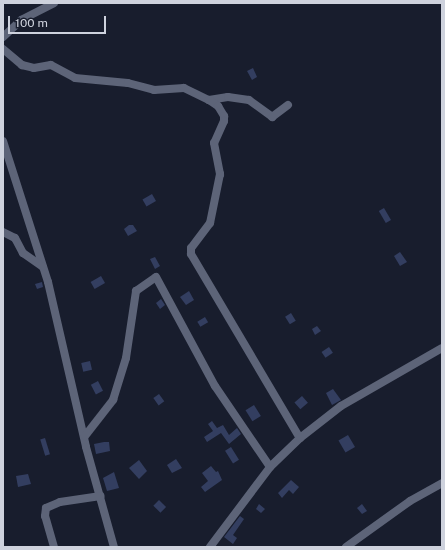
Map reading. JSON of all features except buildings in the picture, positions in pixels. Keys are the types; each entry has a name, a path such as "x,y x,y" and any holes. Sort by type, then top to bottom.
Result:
{"street":[{"path":"3,37 21,20 54,3"},
{"path":"3,50 15,61 31,68 51,65 76,78 128,83 147,89 184,88 218,106 224,116 224,121 214,143 220,174 210,223 191,248 191,254 300,438"},
{"path":"209,100 228,97 249,100 272,117 288,105"},
{"path":"3,141 44,267 85,436 114,547"},
{"path":"3,232 15,238 23,253 44,267"},
{"path":"85,436 113,400 126,358 136,291 156,277 215,386 270,466"},
{"path":"210,547 270,466 300,438 341,406 442,348"},
{"path":"346,547 410,500 442,483"},
{"path":"54,547 45,516 46,508 60,502 100,496"}]}
